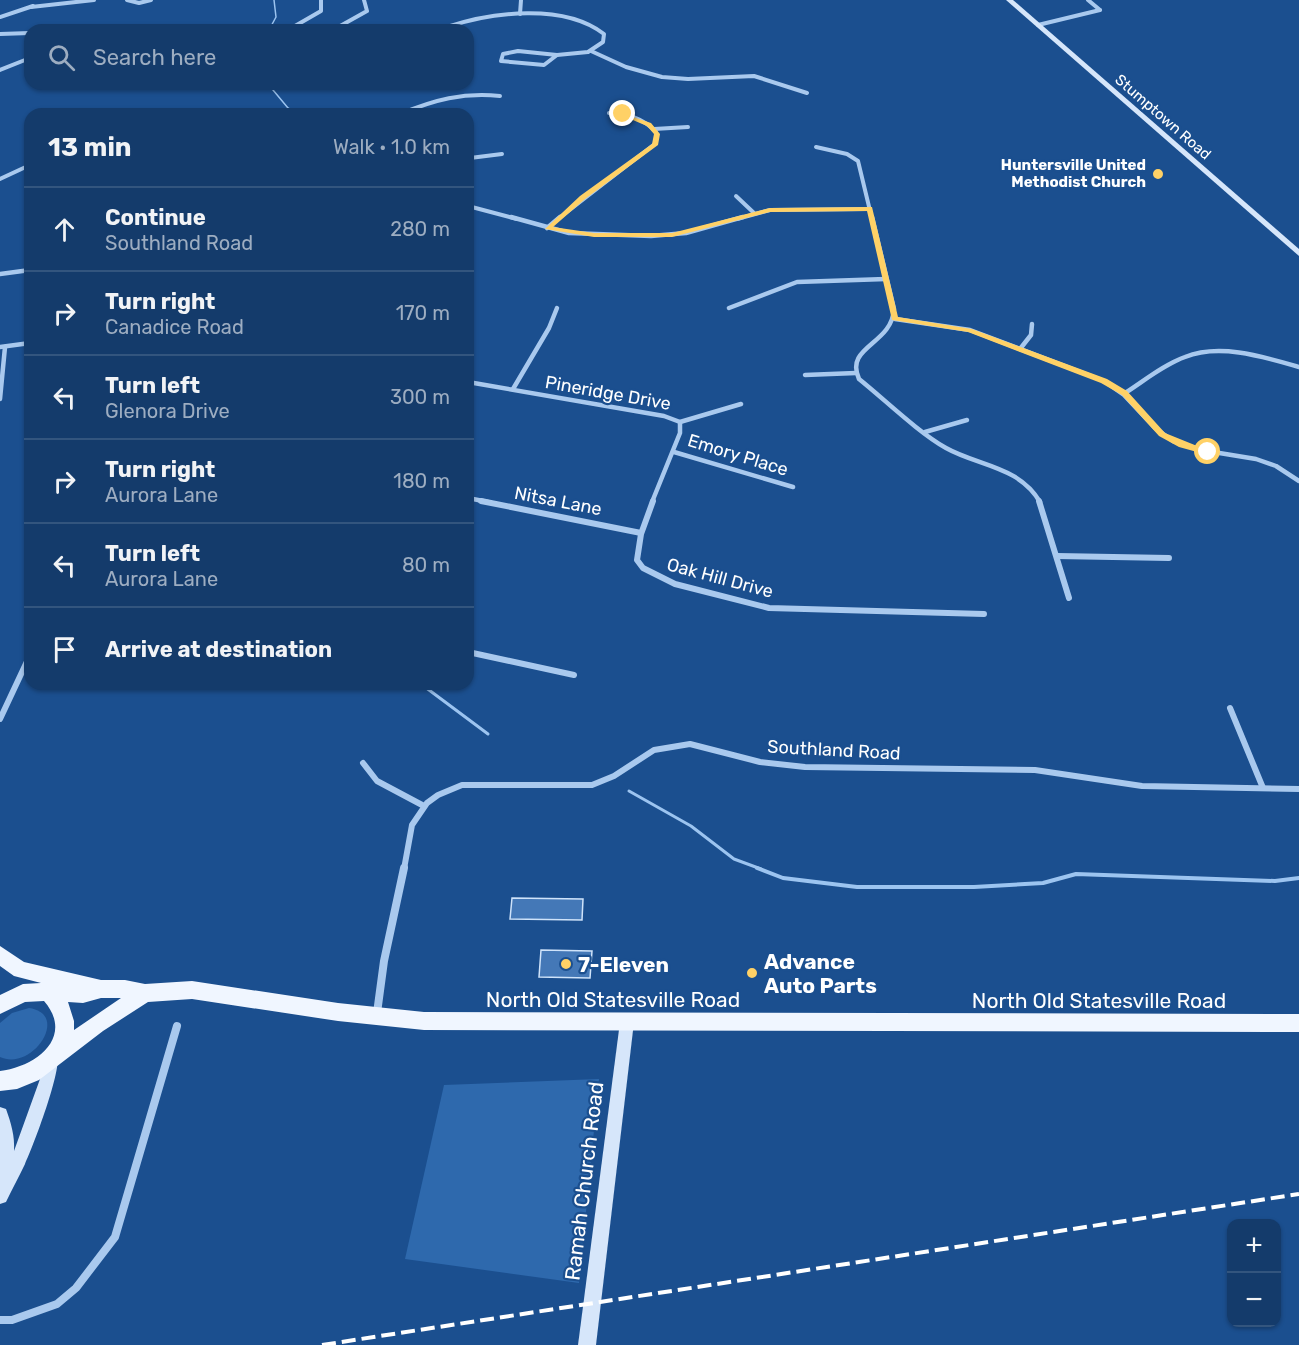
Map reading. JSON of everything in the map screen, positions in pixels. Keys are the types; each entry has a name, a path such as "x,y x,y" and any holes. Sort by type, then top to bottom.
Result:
{"main road":[{"name":"North Old Statesville Road","path":"0,955 20,970 92,985 101,990"},
{"name":"North Old Statesville Road","path":"20,970 22,978 44,991 83,994 101,990 125,989 145,993 192,990 376,1017 424,1020 1299,1023"},
{"path":"0,1005 14,996 44,991 60,1003 65,1019 54,1058"},
{"name":"North Old Statesville Road","path":"0,1081 30,1075 96,1024 145,993"}],"street":[{"path":"0,17 55,0"},
{"path":"32,7 94,0"},
{"path":"128,0 134,3 151,0"},
{"path":"298,24 321,10 321,0"},
{"path":"345,24 367,11 364,0"},
{"path":"520,14 521,0"},
{"name":"Stumptown Road","path":"1010,0 1299,253"},
{"path":"1038,25 1100,10 1088,0"},
{"path":"462,24 497,15 547,16 597,27 604,34 604,40 591,51"},
{"path":"0,34 24,33"},
{"path":"557,55 550,63 541,66 509,63 500,59 503,54 512,51 557,55 591,51 635,72 651,76 686,79 733,74 753,76 771,79 807,93"},
{"path":"0,70 24,60"},
{"path":"416,108 453,94 472,93 500,96"},
{"path":"609,113 638,118 654,129 688,127"},
{"path":"547,228 582,198 655,145 657,139 654,129"},
{"path":"816,147 839,152 856,159 895,319 889,331 858,357 856,373 869,390 958,455 1000,468 1025,483 1040,502 1069,598"},
{"path":"474,157 502,154"},
{"path":"0,179 24,168"},
{"path":"736,196 754,213"},
{"path":"474,208 547,228 594,235 672,235 754,213 780,209 870,209"},
{"path":"0,274 24,271"},
{"path":"729,308 797,282 886,279"},
{"path":"513,389 549,328 557,308"},
{"path":"895,319 970,330 1104,381 1125,393 1155,428 1172,440 1208,452 1263,461 1299,481"},
{"path":"1020,349 1031,335 1032,324"},
{"path":"0,399 2,347 24,344"},
{"path":"1125,393 1182,358 1199,352 1221,352 1299,367"},
{"path":"806,375 856,373"},
{"name":"Pineridge Drive","path":"474,383 664,416 680,422 741,404"},
{"path":"926,432 968,420"},
{"name":"Oak Hill Drive","path":"680,422 680,433 674,452 641,533 637,558 643,569 658,577 738,601 801,610 984,614"},
{"name":"Emory Place","path":"674,452 793,487"},
{"name":"Nitsa Lane","path":"474,499 641,533"},
{"path":"1057,556 1169,558"},
{"path":"474,653 574,675"},
{"path":"0,719 24,668"},
{"path":"1230,708 1263,789"},
{"name":"Southland Road","path":"424,806 438,795 462,785 597,783 614,776 654,750 690,744 760,762 805,767 1035,770 1142,786 1299,789"},
{"path":"363,763 370,776 377,781 424,806 410,834 379,986 376,1017"},
{"name":"Ramah Church Road","path":"587,1345 627,1022"},
{"path":"0,1320 12,1320 57,1304 76,1288 115,1237 177,1026"},
{"path":"3,1190 20,1158 54,1058"},
{"path":"0,1115 7,1137 3,1190"}],"shaded area":[{"path":"29,1008 41,1012 47,1020 47,1030 42,1040 24,1057 12,1059 0,1057 0,1023 12,1013"},
{"path":"599,1079 579,1283 405,1259 444,1085"}],"building":[{"name":"7-Eleven","path":"512,898 583,899 582,920 510,919"},
{"name":"7-Eleven","path":"541,950 592,951 590,978 539,977"}],"waterway":[{"path":"272,24 276,17 274,0"},
{"path":"273,90 288,108"},
{"path":"429,690 488,734"},
{"path":"629,791 691,826 734,859 761,869"},
{"path":"757,868 783,878 857,887 974,887 1043,883 1076,874 1275,881 1299,878"}],"railway":[{"path":"322,1345 1299,1194"}],"place":[{"name":"Huntersville United Methodist Church","path":"1158,174"},
{"name":"7-Eleven","path":"566,964"},
{"name":"Advance Auto Parts","path":"752,973"}],"route":[{"path":"623,114 649,124 657,134 655,145 582,198 547,228 594,235 672,235 770,210 870,209 895,319 956,327 984,334 1104,381 1125,393 1162,434 1182,445 1208,452"}]}
